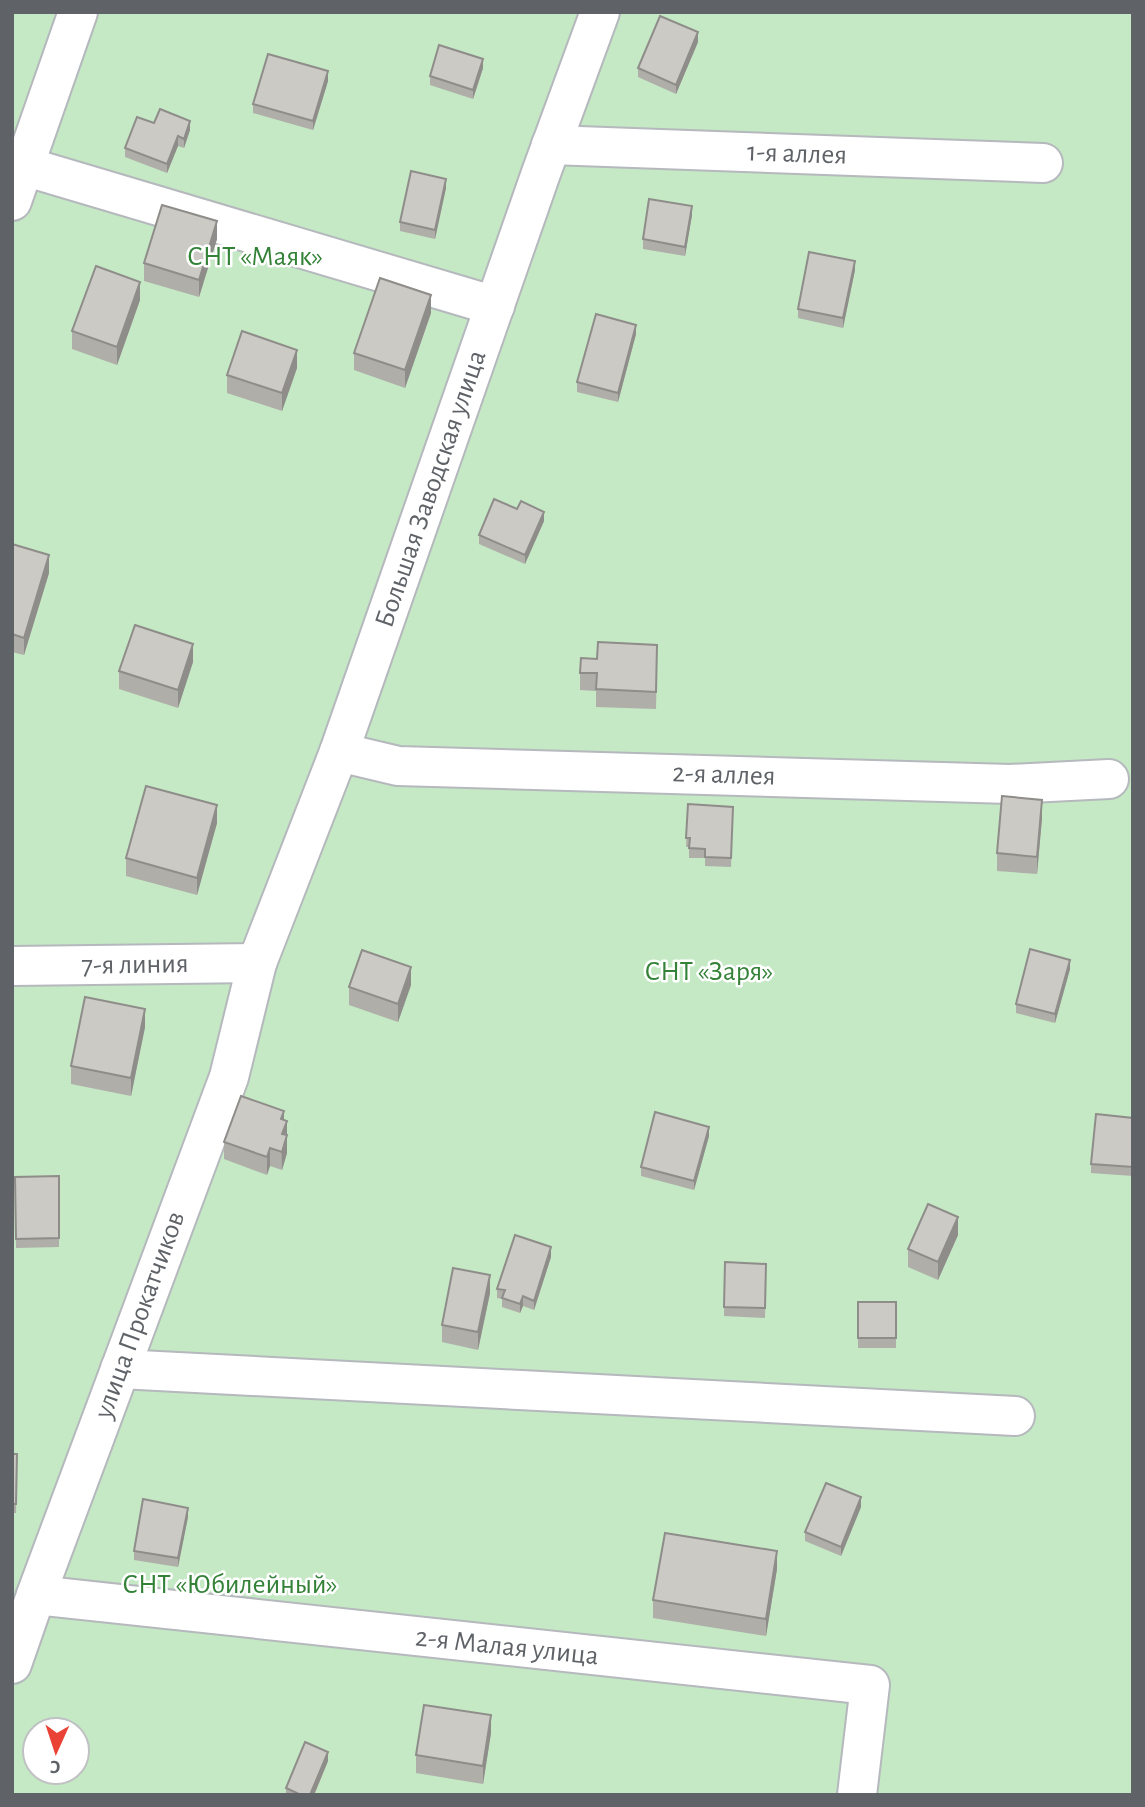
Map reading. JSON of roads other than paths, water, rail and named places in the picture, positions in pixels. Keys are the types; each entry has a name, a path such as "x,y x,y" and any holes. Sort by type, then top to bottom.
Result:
{"street":[{"path":"78,12 18,183 495,306"},
{"name":"Большая Заводская улица","path":"257,963 339,752 600,12"},
{"name":"1-я аллея","path":"551,145 1043,163"},
{"name":"2-я аллея","path":"339,752 398,766 1010,784 1109,779"},
{"name":"7-я линия","path":"12,967 257,963"},
{"name":"улица Прокатчиков","path":"12,1664 229,1077 257,963"},
{"path":"120,1369 1015,1416"},
{"name":"2-я Малая улица","path":"36,1595 870,1685 857,1795"}],"park label":[{"name":"СНТ «Маяк»","path":"255,257"},
{"name":"СНТ «Заря»","path":"709,972"},
{"name":"СНТ «Юбилейный»","path":"230,1585"}]}
